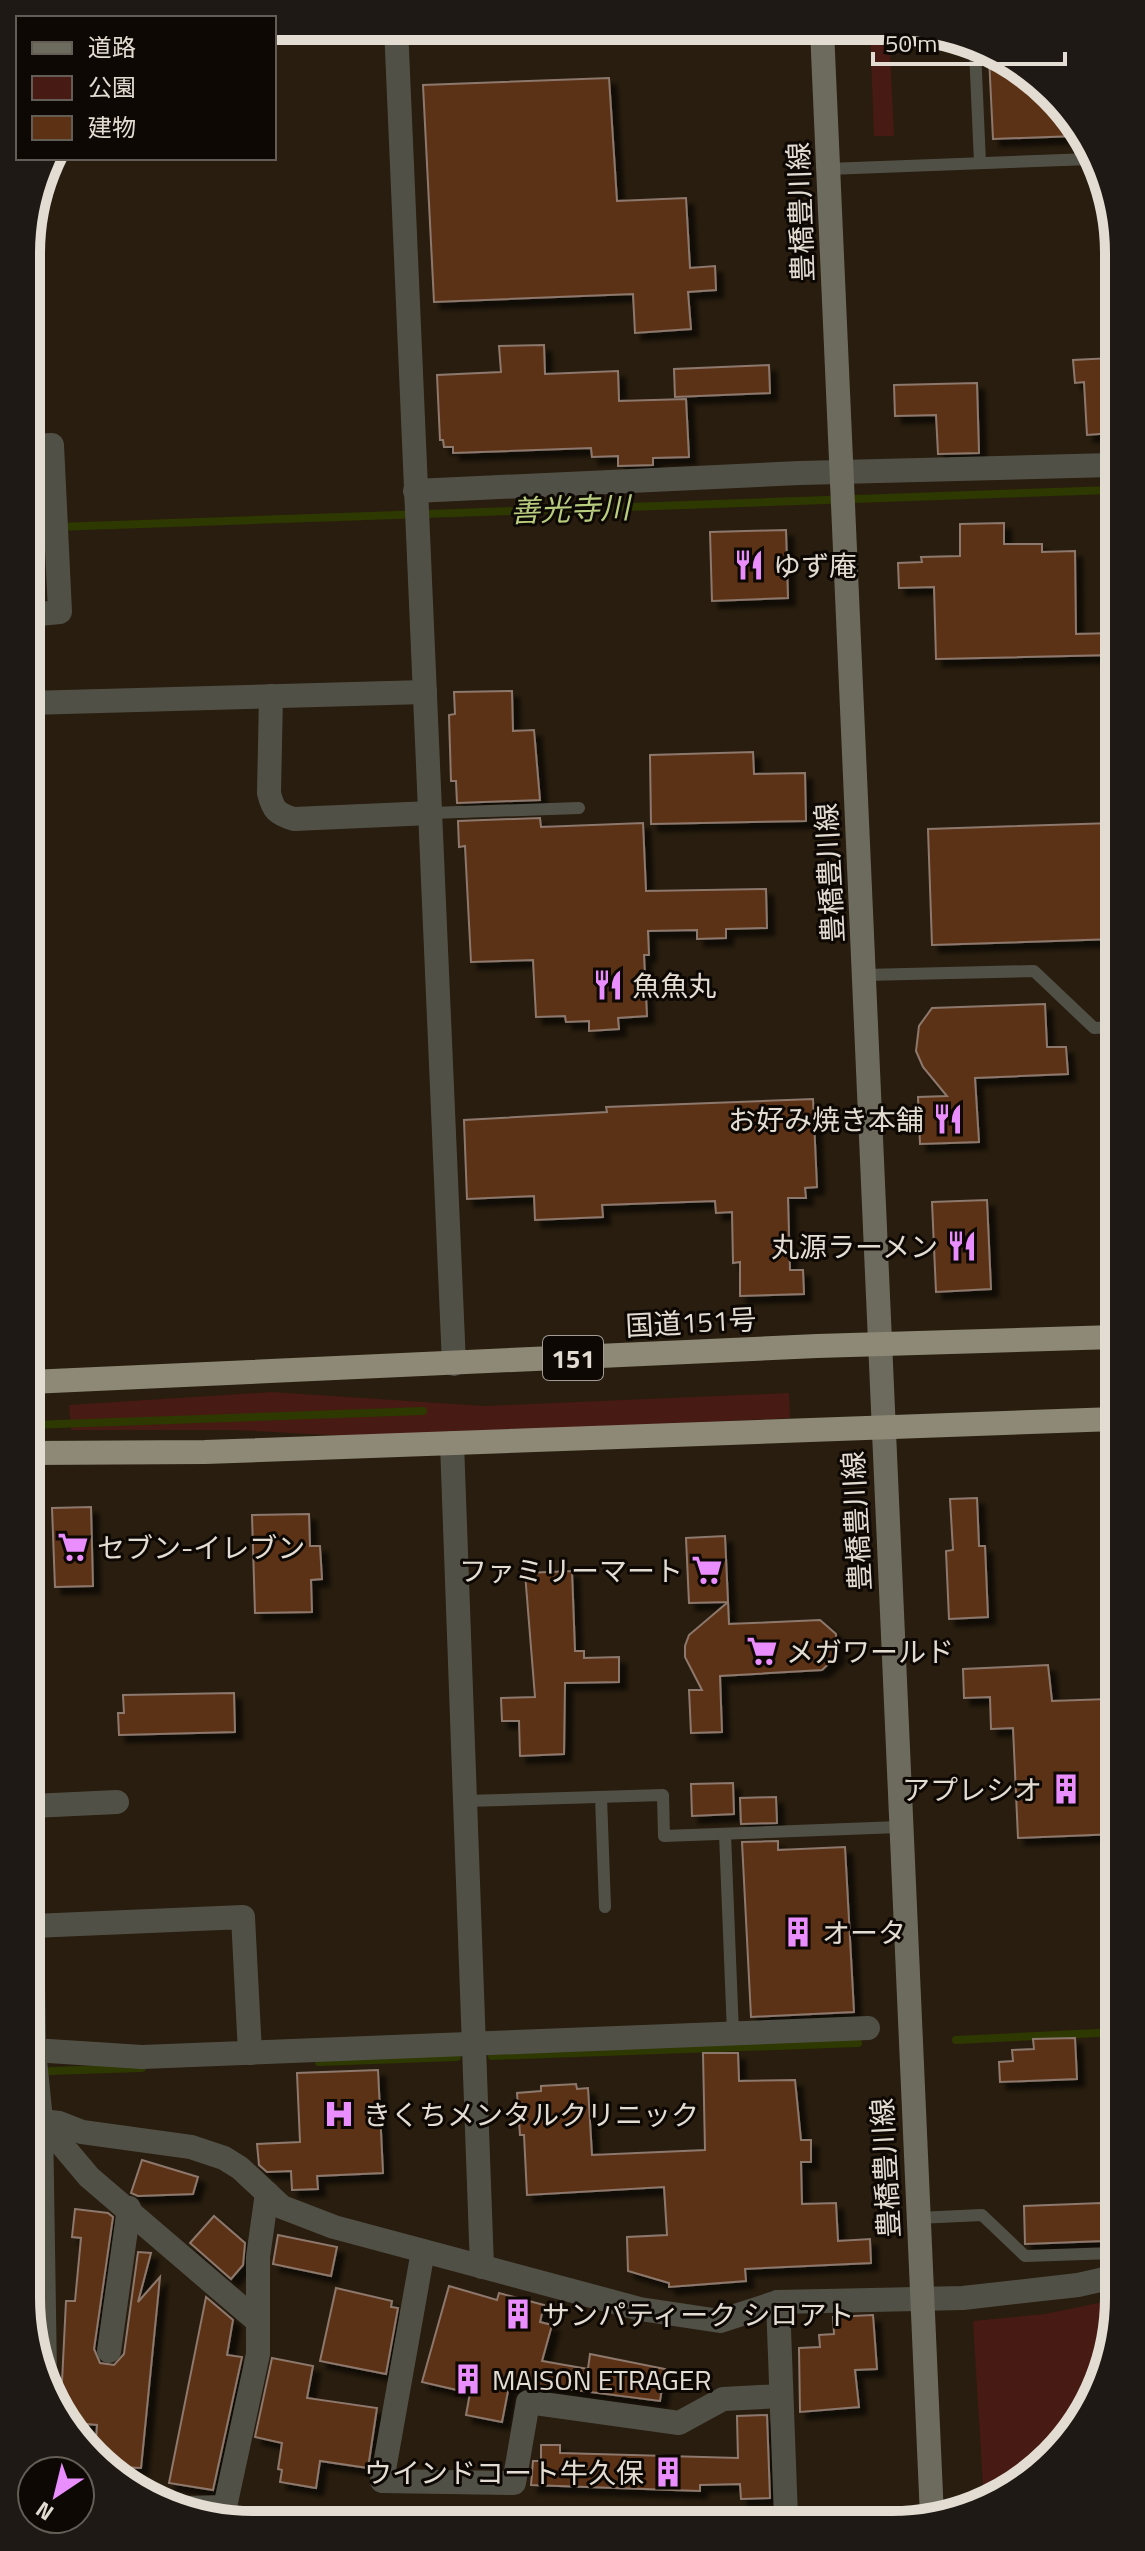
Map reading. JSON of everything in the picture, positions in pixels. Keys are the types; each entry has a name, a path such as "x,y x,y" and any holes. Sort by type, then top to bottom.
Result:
{"highway":[{"name":"国道151号","path":"40,1382 878,1344 1105,1337"},
{"path":"40,1453 205,1452 1105,1419"}],"main road":[{"name":"豊橋豊川線","path":"822,40 899,1827 931,2507"}],"street":[{"path":"397,40 454,1364"},
{"path":"40,445 52,445 60,612 40,614"},
{"path":"416,499 1105,465"},
{"path":"40,703 425,692"},
{"path":"271,696 269,793 272,807 279,815 294,819 431,813"},
{"path":"452,1443 482,2267"},
{"path":"40,1806 117,1802"},
{"path":"40,1926 243,1917 250,2053"},
{"path":"40,2050 142,2057 868,2028"},
{"path":"40,2121 82,2132 191,2147 240,2168 282,2207 334,2227 640,2309 720,2321 778,2302 921,2300 1078,2285 1105,2279"},
{"path":"40,2123 89,2177 129,2208 256,2320"},
{"path":"40,2188 46,2345"},
{"path":"213,2507 225,2507 258,2354 258,2257 267,2193"},
{"path":"109,2351 129,2208"},
{"path":"423,2251 382,2481 514,2483 528,2402 679,2423 723,2399 781,2396"},
{"path":"778,2302 786,2511"}],"lane":[{"path":"975,57 980,163"},
{"path":"828,169 1083,159"},
{"path":"431,813 579,808"},
{"path":"864,975 1034,971 1094,1028 1105,1027"},
{"path":"465,1801 663,1795 664,1836 899,1827"},
{"path":"601,1797 605,1907"},
{"path":"725,1834 733,2033"},
{"path":"917,2218 982,2215 1025,2256 1105,2253"}],"green space":[{"path":"870,40 889,40 894,136 874,136"},
{"path":"272,1392 484,1406 789,1393 790,1418 383,1438 236,1430 71,1430 69,1405"},
{"path":"1105,2302 1101,2340 1094,2366 1069,2416 1043,2449 1010,2475 983,2490 973,2321 1045,2314"}],"building":[{"path":"989,64 1032,93 1070,136 993,139"},
{"path":"609,78 617,201 686,198 690,268 715,266 716,290 688,292 691,329 635,333 633,294 434,302 423,85"},
{"path":"544,345 545,374 618,371 619,401 686,399 689,457 653,458 653,465 618,466 618,456 592,457 591,448 453,453 453,447 444,447 443,440 440,440 437,375 501,372 499,346"},
{"path":"1105,358 1105,434 1087,435 1084,382 1075,383 1073,360"},
{"path":"769,365 770,393 675,397 674,369"},
{"path":"977,383 979,453 938,454 936,415 895,416 894,385"},
{"path":"1004,523 1004,544 1042,544 1042,552 1075,551 1076,634 1105,633 1105,655 936,659 934,587 899,588 898,563 922,562 921,557 960,556 960,524"},
{"name":"ゆず庵","path":"786,530 788,598 712,601 710,532"},
{"path":"512,691 513,731 534,730 540,800 457,803 456,781 451,781 449,715 455,714 454,692"},
{"path":"753,752 754,774 805,773 806,821 651,824 650,755"},
{"path":"540,818 541,827 643,823 646,891 766,889 767,928 726,929 726,938 697,939 697,930 648,931 649,955 644,955 647,1016 618,1018 619,1029 589,1031 589,1021 566,1022 565,1016 536,1017 533,960 471,962 465,846 459,847 458,821"},
{"path":"1105,823 1105,939 932,945 928,829"},
{"path":"1045,1004 1047,1047 1066,1047 1068,1074 975,1078 979,1142 920,1144 918,1097 947,1096 923,1067 916,1051 919,1026 932,1008"},
{"path":"813,1099 817,1187 805,1188 806,1198 788,1198 790,1270 803,1270 804,1294 740,1296 740,1262 733,1263 732,1212 716,1213 715,1201 602,1205 603,1217 535,1220 534,1196 467,1199 464,1120 607,1112 606,1107"},
{"name":"丸源ラーメン","path":"987,1200 991,1289 936,1292 932,1202"},
{"path":"977,1498 979,1546 985,1546 988,1617 949,1619 946,1551 953,1550 950,1499"},
{"name":"セブン-イレブン","path":"91,1507 93,1586 55,1587 52,1508"},
{"path":"309,1514 310,1546 320,1546 322,1579 311,1580 312,1612 255,1613 252,1515"},
{"name":"ファミリーマート","path":"725,1536 728,1602 689,1603 686,1538"},
{"path":"572,1571 575,1651 584,1651 584,1658 619,1657 619,1682 565,1683 564,1754 520,1756 519,1721 502,1721 501,1698 535,1697 525,1573"},
{"name":"メガワールド","path":"728,1602 729,1624 820,1620 836,1634 837,1656 822,1670 720,1676 722,1732 691,1733 689,1690 702,1690 685,1657 685,1646 689,1635"},
{"path":"1048,1665 1052,1701 1105,1699 1105,1834 1018,1838 1013,1728 991,1729 990,1697 964,1698 963,1669"},
{"path":"234,1693 235,1732 119,1735 118,1713 124,1713 123,1695"},
{"path":"733,1783 734,1814 692,1816 691,1784"},
{"path":"776,1797 777,1823 741,1824 740,1798"},
{"name":"オータ","path":"778,1841 778,1850 845,1847 854,2012 751,2017 742,1842"},
{"path":"1075,2038 1077,2079 1000,2082 999,2062 1013,2061 1012,2050 1034,2049 1033,2039"},
{"path":"703,2053 738,2053 739,2081 795,2080 801,2140 811,2140 811,2162 801,2162 802,2204 836,2203 838,2241 870,2239 871,2263 745,2269 746,2281 669,2287 669,2283 628,2271 627,2237 667,2235 664,2187 527,2195 524,2135 520,2135 517,2093 541,2091 541,2086 576,2084 577,2089 588,2088 592,2155 705,2150"},
{"name":"きくちメンタルクリニック","path":"378,2070 383,2173 317,2176 318,2189 292,2190 291,2171 267,2172 259,2165 257,2144 300,2142 297,2073"},
{"path":"142,2160 198,2177 193,2194 138,2196 131,2193"},
{"path":"1101,2203 1103,2241 1025,2244 1024,2206"},
{"path":"75,2209 108,2213 113,2217 94,2349 100,2363 114,2365 124,2354 138,2252 151,2253 138,2302 160,2277 141,2468 123,2467 102,2449 96,2442 97,2425 81,2424 62,2390 66,2301 75,2301 81,2238 72,2237"},
{"path":"214,2216 245,2243 243,2265 231,2279 190,2243"},
{"path":"278,2235 337,2247 331,2276 273,2264"},
{"path":"449,2286 497,2300 499,2293 544,2305 540,2322 552,2325 542,2361 588,2369 590,2354 665,2369 660,2401 520,2383 519,2388 509,2386 502,2422 466,2415 470,2393 422,2382"},
{"path":"336,2288 392,2301 391,2307 398,2308 386,2374 320,2361"},
{"path":"206,2297 233,2320 227,2355 242,2357 213,2490 169,2483"},
{"path":"873,2315 877,2369 855,2370 859,2407 800,2412 799,2348 820,2347 819,2335 834,2334 833,2317"},
{"path":"272,2358 313,2366 307,2398 377,2408 368,2468 320,2461 316,2488 280,2482 282,2470 278,2469 282,2443 255,2437"},
{"path":"767,2415 770,2498 741,2499 740,2484 700,2485 700,2491 531,2485 533,2461 541,2461 541,2445 560,2445 560,2453 738,2458 737,2416"}],"waterway":[{"name":"善光寺川","path":"40,528 1105,490"},
{"path":"40,1425 423,1411"},
{"path":"956,2040 1105,2033"},
{"path":"492,2056 858,2043"},
{"path":"319,2062 457,2057"},
{"path":"51,2071 142,2068"}],"place":[{"name":"ゆず庵","path":"749,565"},
{"name":"魚魚丸","path":"608,985"},
{"name":"お好み焼き本舗","path":"948,1119"},
{"name":"丸源ラーメン","path":"962,1246"},
{"name":"セブン-イレブン","path":"73,1547"},
{"name":"ファミリーマート","path":"707,1570"},
{"name":"メガワールド","path":"762,1651"},
{"name":"アプレシオ","path":"1066,1789"},
{"name":"オータ","path":"798,1932"},
{"name":"きくちメンタルクリニック","path":"339,2114"},
{"name":"サンパティーク シロアト","path":"518,2314"},
{"name":"MAISON ETRAGER","path":"468,2379"},
{"name":"ウインドコート牛久保","path":"668,2472"}]}
